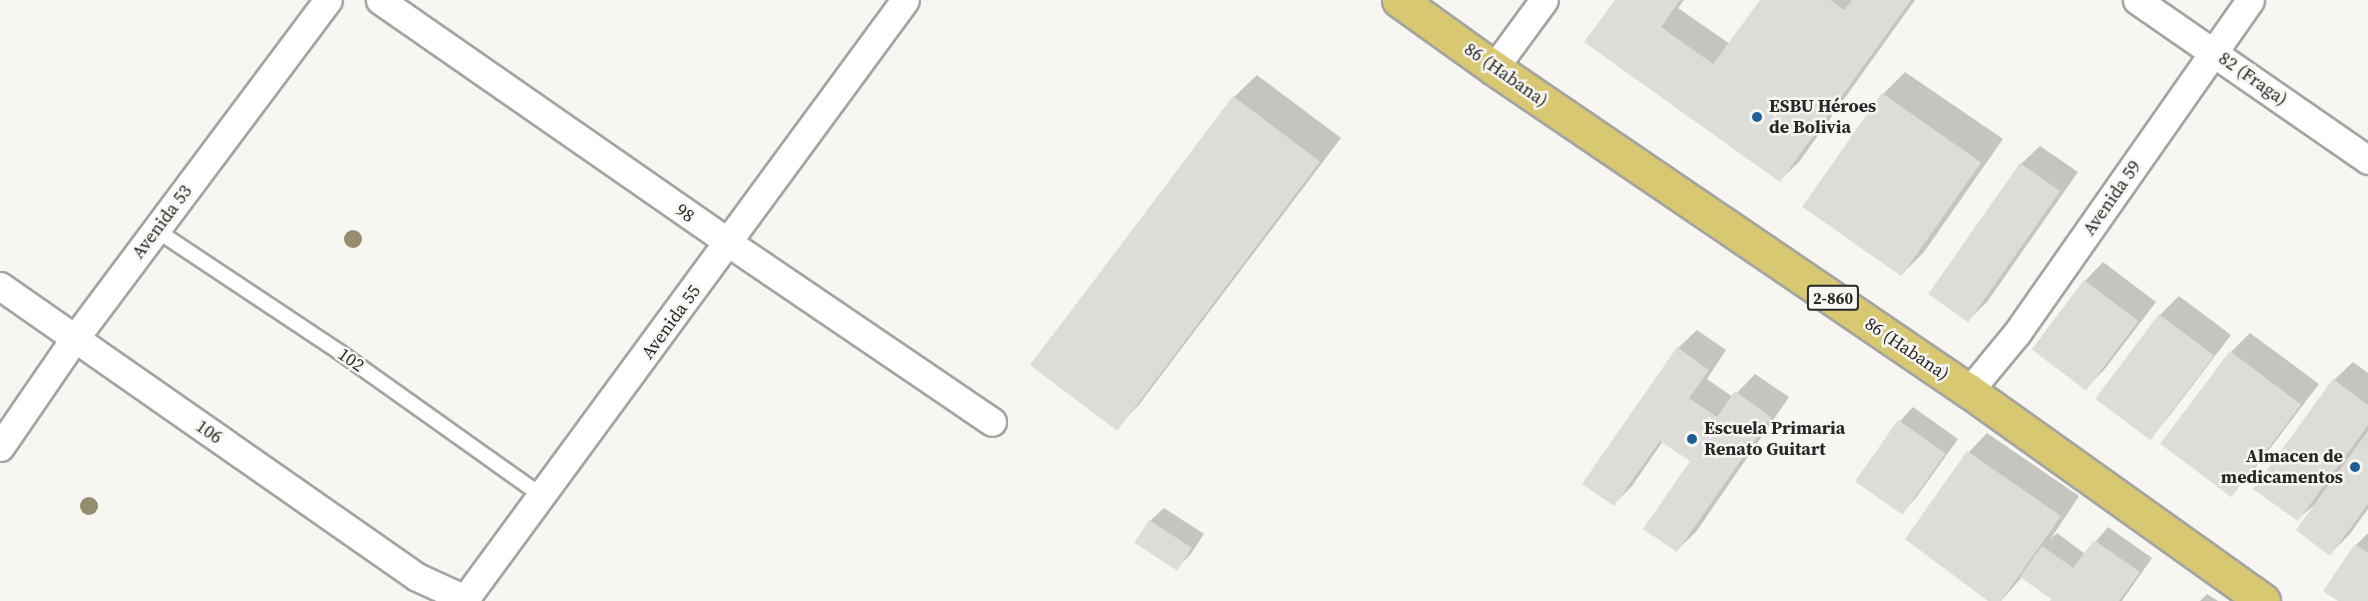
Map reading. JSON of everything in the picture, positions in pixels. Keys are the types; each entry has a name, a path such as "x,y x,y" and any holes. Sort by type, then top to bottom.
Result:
{"main road":[{"name":"86 (Habana)","path":"1400,0 1494,68 1969,391 2263,601"}],"street":[{"name":"Avenida 53","path":"0,447 75,338 328,0"},
{"name":"98","path":"380,0 729,243 992,422"},
{"name":"Avenida 55","path":"417,578 465,599 729,243 905,0"},
{"path":"1494,68 1544,0"},
{"name":"82 (Fraga)","path":"2137,0 2214,51 2368,160"},
{"name":"Avenida 59","path":"1969,391 2017,333 2250,0"},
{"name":"106","path":"0,286 417,578"}],"lane":[{"name":"102","path":"156,230 338,351 542,496"}],"building":[{"name":"ESBU Héroes de Bolivia","path":"1615,0 1680,0 1661,27 1713,64 1760,0 1830,0 1844,10 1852,0 1911,0 1780,182 1584,42"},
{"path":"1882,93 1981,162 1901,276 1802,207"},
{"path":"1233,96 1320,162 1117,431 1030,365"},
{"path":"2020,163 2060,191 1968,322 1928,294"},
{"path":"2084,280 2138,321 2086,390 2032,349"},
{"path":"2159,314 2214,356 2150,440 2095,399"},
{"path":"1677,347 1709,370 1689,398 1717,417 1735,391 1771,417 1677,552 1643,529 1690,461 1660,441 1614,506 1582,484"},
{"path":"2230,351 2301,405 2231,497 2160,444"},
{"path":"2333,379 2368,405 2368,425 2298,521 2253,489"},
{"path":"1898,420 1946,453 1902,515 1855,481"},
{"name":"Almacen de medicamentos","path":"2368,431 2368,504 2330,556 2296,530"},
{"path":"1967,451 2061,516 2001,601 1988,601 1905,539"},
{"path":"1149,520 1192,548 1177,570 1134,543"},
{"path":"2094,540 2140,572 2119,601 2050,601 2051,599 2020,577 2042,546 2073,568"},
{"path":"2355,544 2368,553 2368,601 2338,601 2323,591"}],"place":[{"name":"ESBU Héroes de Bolivia","path":"1757,117"},
{"name":"Escuela Primaria Renato Guitart","path":"1692,439"},
{"name":"Almacen de medicamentos","path":"2355,467"}]}
